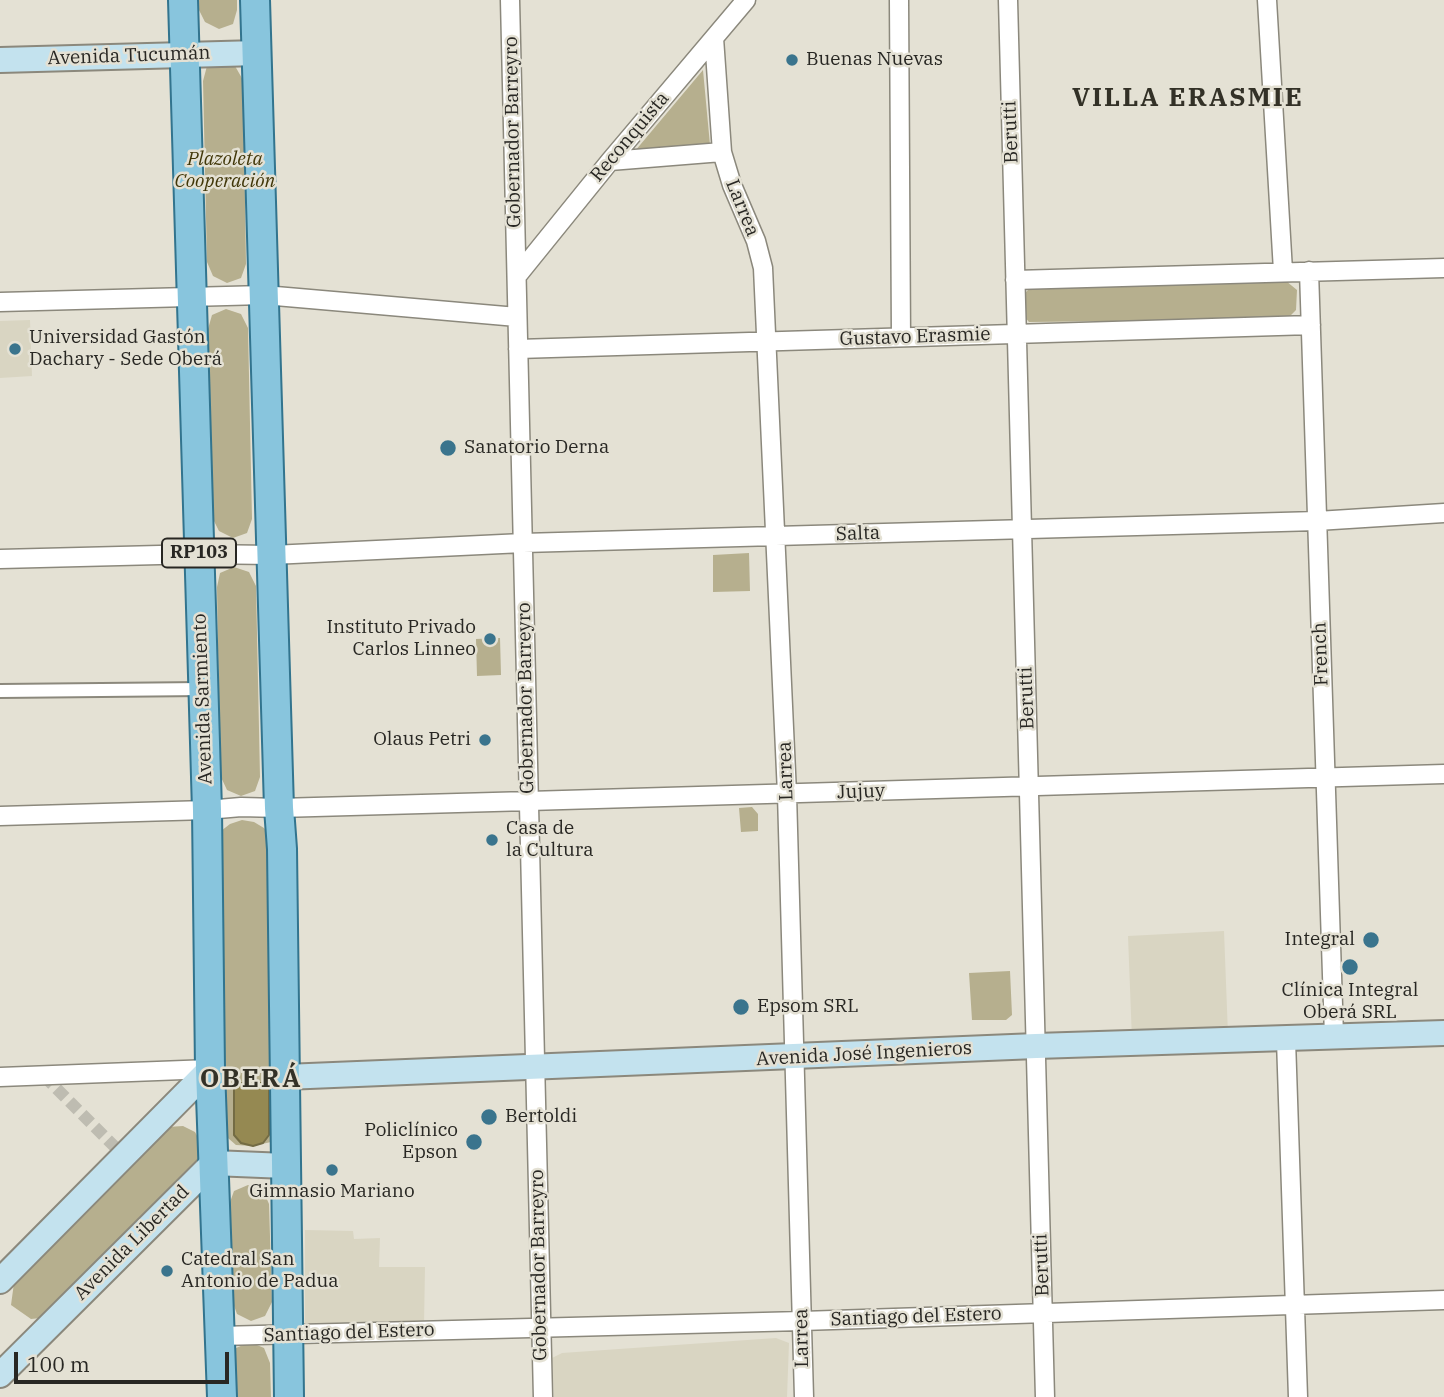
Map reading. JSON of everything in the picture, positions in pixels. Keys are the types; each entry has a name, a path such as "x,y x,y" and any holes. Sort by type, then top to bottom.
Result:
{"main road":[{"name":"Avenida Sarmiento","path":"183,0 207,810 209,1069 222,1397"},
{"path":"256,0 282,849 289,1397"},
{"name":"Avenida Tucumán","path":"0,60 258,53"},
{"name":"Avenida José Ingenieros","path":"285,1077 1036,1046 1444,1034"},
{"path":"0,1281 120,1152 209,1069"},
{"path":"213,1163 286,1166"},
{"name":"Avenida Libertad","path":"0,1375 213,1163"}],"street":[{"name":"Gobernador Barreyro","path":"510,0 542,1397"},
{"name":"Reconquista","path":"517,276 746,0"},
{"path":"900,0 901,337"},
{"name":"Berutti","path":"1008,0 1045,1397"},
{"path":"1267,0 1283,271"},
{"name":"Larrea","path":"713,38 722,152 732,185 756,241 763,268 787,794 804,1397"},
{"path":"610,161 722,152"},
{"path":"1015,280 1444,268"},
{"name":"French","path":"1309,271 1334,1036"},
{"path":"0,302 264,295 517,317"},
{"name":"Gustavo Erasmie","path":"518,349 1311,325"},
{"name":"Salta","path":"0,559 272,555 523,543 1317,521 1444,513"},
{"path":"0,691 203,689"},
{"name":"Jujuy","path":"0,816 1444,774"},
{"path":"1286,1040 1298,1397"},
{"path":"0,1077 209,1069"},
{"name":"Santiago del Estero","path":"220,1336 1043,1314 1444,1300"}],"shaded area":[{"name":"Universidad Gastón Dachary - Sede Oberá","path":"30,320 32,376 0,378 0,321"},
{"path":"1224,931 1228,1035 1132,1040 1128,936"},
{"path":"234,1083 269,1083 269,1135 263,1143 253,1146 241,1143 234,1135"},
{"path":"305,1230 353,1231 354,1239 380,1238 379,1267 425,1267 424,1325 305,1325"},
{"path":"776,1338 789,1343 787,1397 554,1397 552,1358 562,1353"}],"green space":[{"path":"197,0 237,0 233,24 219,29 205,22"},
{"name":"Plazoleta Cooperación","path":"207,66 235,66 243,80 246,264 241,278 227,283 213,276 207,262 203,81"},
{"path":"703,70 710,145 635,151"},
{"path":"1286,281 1297,290 1296,310 1287,319 1029,322 1023,315 1023,295 1029,289"},
{"path":"226,309 241,314 248,328 252,519 247,533 233,538 219,531 212,517 208,329 212,315"},
{"path":"749,553 750,591 713,592 713,555"},
{"path":"234,567 249,572 256,586 260,777 255,791 241,796 227,790 220,775 217,587 220,573"},
{"path":"500,638 501,675 477,676 476,639"},
{"path":"752,807 758,814 758,831 741,832 739,808"},
{"path":"242,820 254,822 264,828 272,838 281,1128 271,1142 253,1146 236,1145 221,1132 221,831"},
{"path":"1010,971 1012,1015 1006,1020 972,1020 969,973"},
{"path":"183,1126 195,1132 202,1145 201,1161 50,1317 31,1319 11,1305 14,1283 168,1127"},
{"path":"248,1185 263,1190 269,1204 272,1302 265,1316 251,1321 237,1314 232,1300 229,1205 234,1191"},
{"path":"250,1342 264,1348 270,1363 271,1397 230,1397 230,1363 236,1348"}],"tunnel":[{"path":"44,1076 115,1147"}],"place":[{"name":"Buenas Nuevas","path":"792,60"},
{"name":"Universidad Gastón Dachary - Sede Oberá","path":"15,349"},
{"name":"Sanatorio Derna","path":"448,448"},
{"name":"Instituto Privado Carlos Linneo","path":"490,639"},
{"name":"Olaus Petri","path":"485,740"},
{"name":"Casa de la Cultura","path":"492,840"},
{"name":"Integral","path":"1371,940"},
{"name":"Clínica Integral Oberá SRL","path":"1350,967"},
{"name":"Epsom SRL","path":"741,1007"},
{"name":"Bertoldi","path":"489,1117"},
{"name":"Policlínico Epson","path":"474,1142"},
{"name":"Gimnasio Mariano","path":"332,1170"},
{"name":"Catedral San Antonio de Padua","path":"167,1271"}],"district":[{"name":"VILLA ERASMIE","path":"1188,98"},
{"name":"OBERÁ","path":"251,1079"}]}
